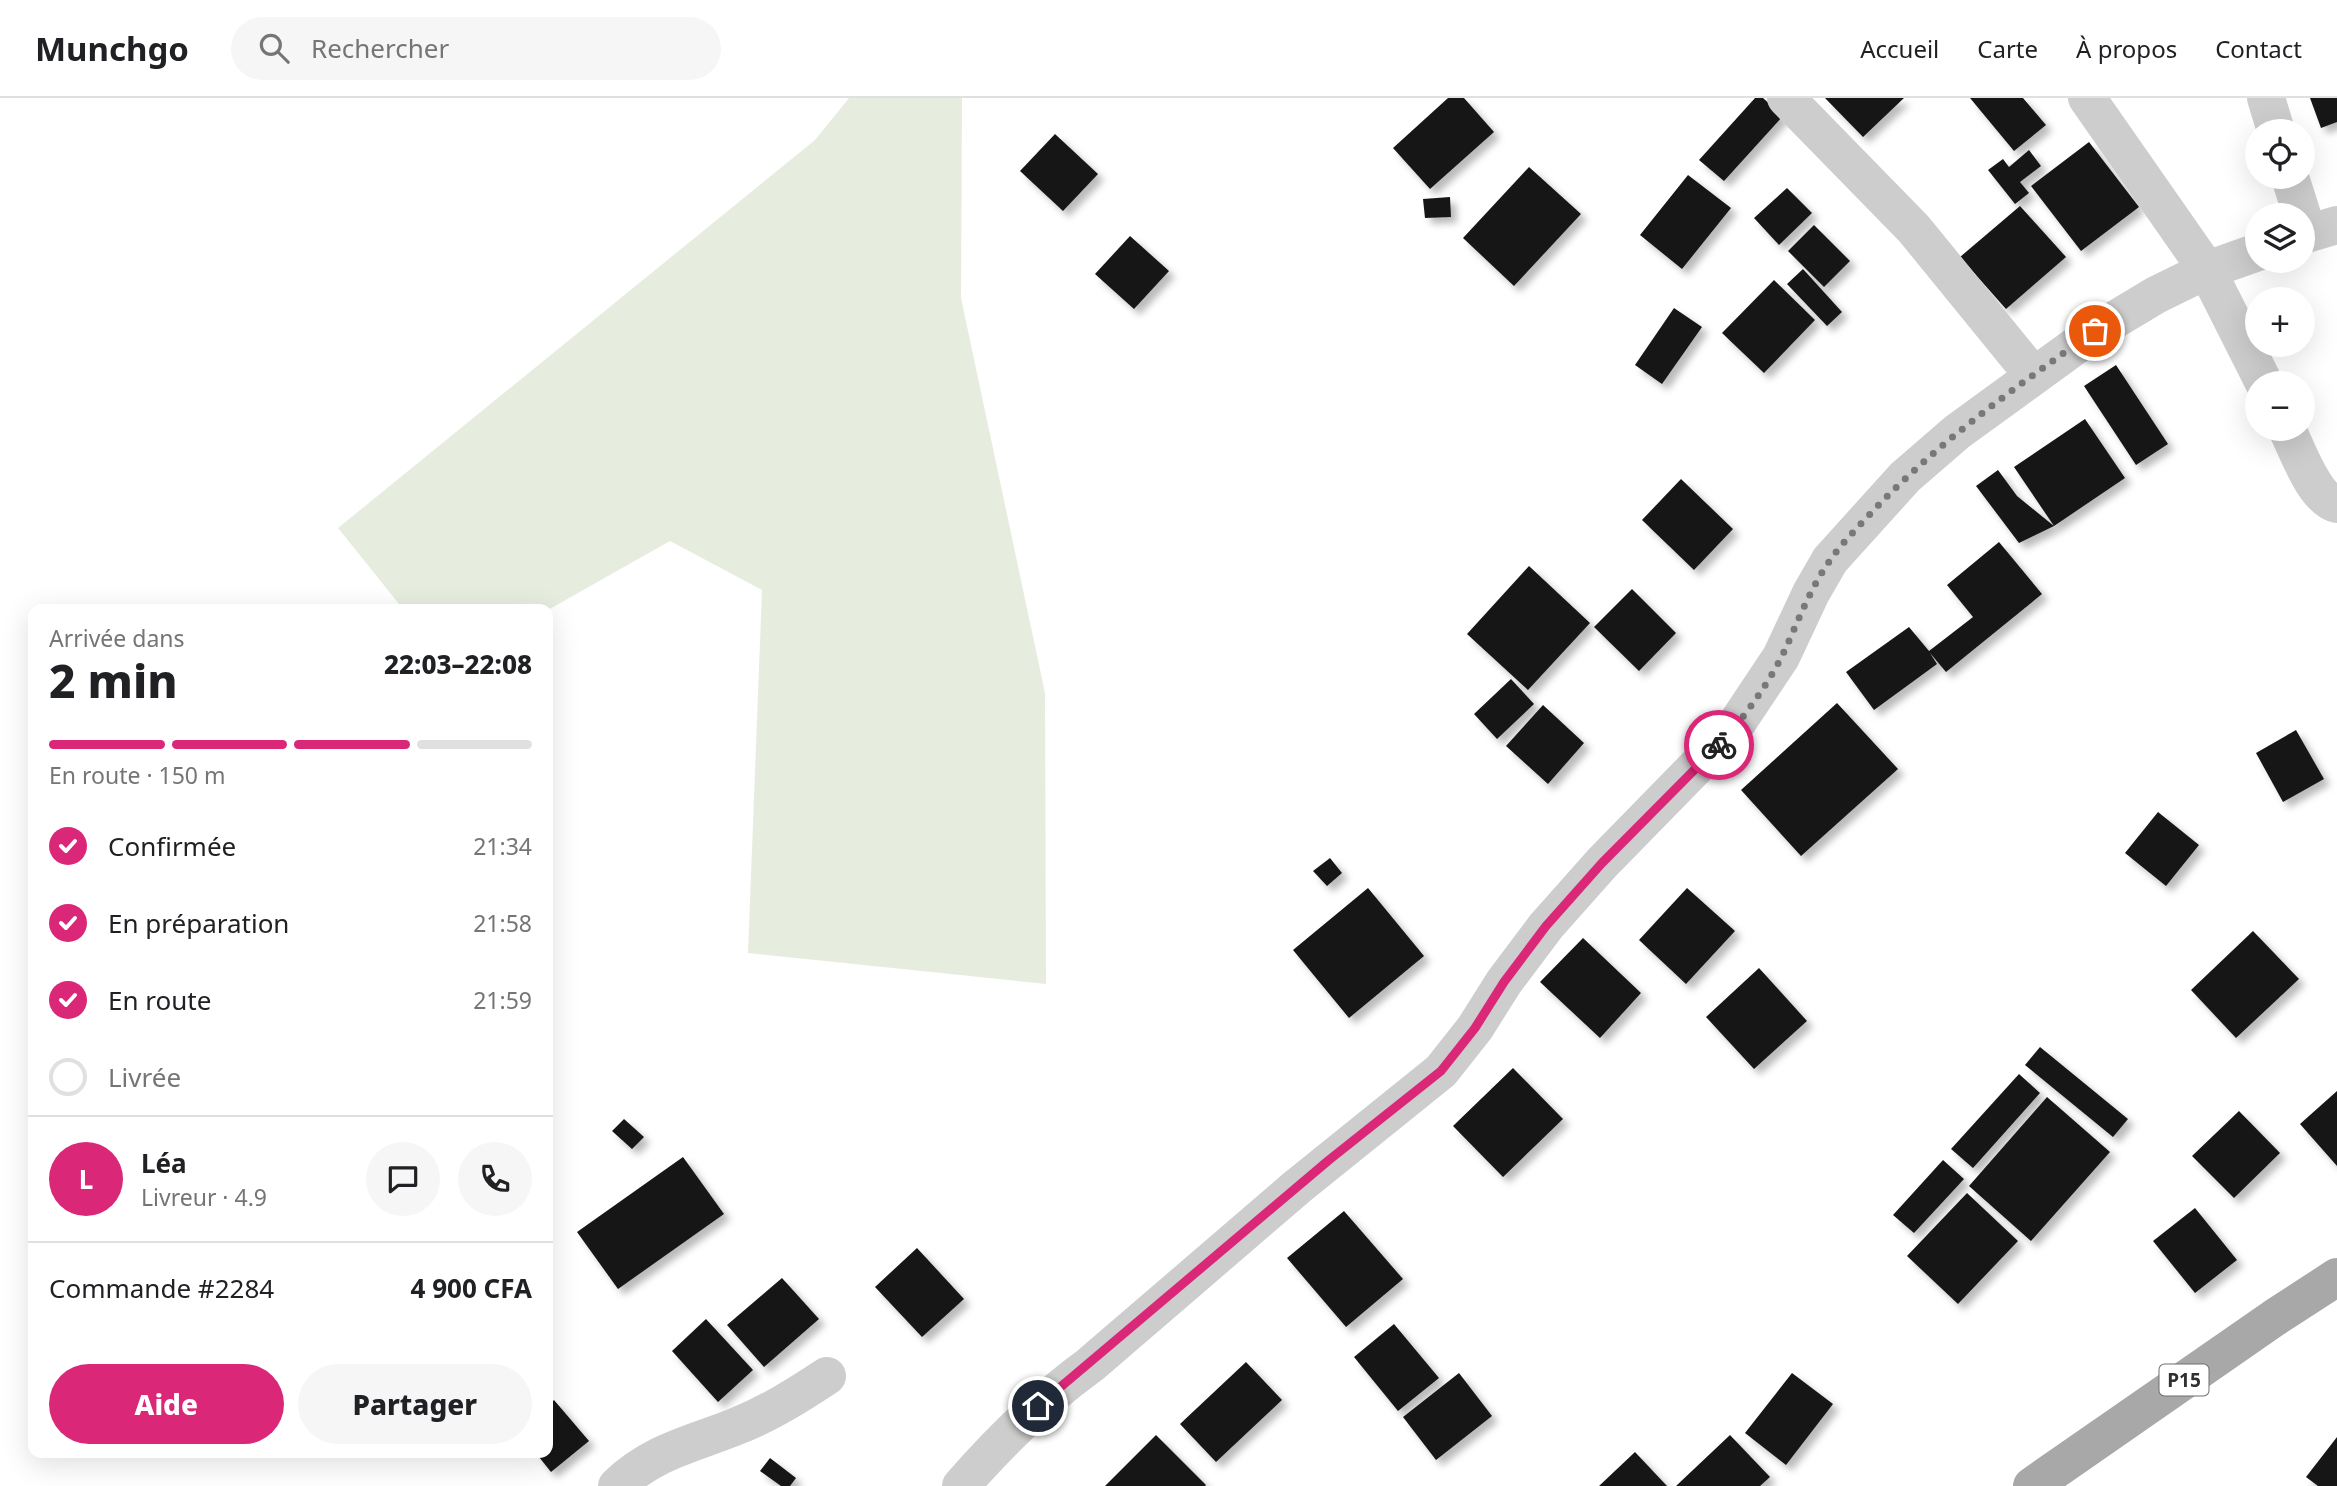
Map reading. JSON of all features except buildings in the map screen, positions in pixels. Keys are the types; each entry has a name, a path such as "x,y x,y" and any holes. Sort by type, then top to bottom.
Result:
{"main road":[{"name":"P15","path":"2032,1486 2241,1340 2337,1277"}],"street":[{"path":"1786,98 1914,229 2033,375"},
{"path":"2087,98 2207,270 2258,371"},
{"path":"2266,98 2272,119"},
{"path":"961,1486 1006,1438 1062,1385 1090,1365 1329,1160 1441,1071 1475,1028 1504,982 1546,926 1602,863 1733,729 1781,657 1830,559 1905,477 1957,432 2095,331 2156,295 2207,270 2245,257"},
{"path":"2293,441 2317,488 2329,502 2337,504"},
{"path":"617,1486 627,1476 661,1455 695,1440 736,1427 782,1406 827,1376"}],"green space":[{"path":"849,98 962,98 961,298 1045,693 1046,984 748,953 762,590 670,541 553,607 553,604 399,604 338,528 815,140"}],"way so far":[{"path":"1719,745 1768,680 1830,559 1860,525 1905,477 1957,432 2095,331"}],"route":[{"path":"1038,1406 1090,1365 1329,1160 1441,1071 1475,1028 1504,982 1546,926 1602,863 1719,745"}]}
